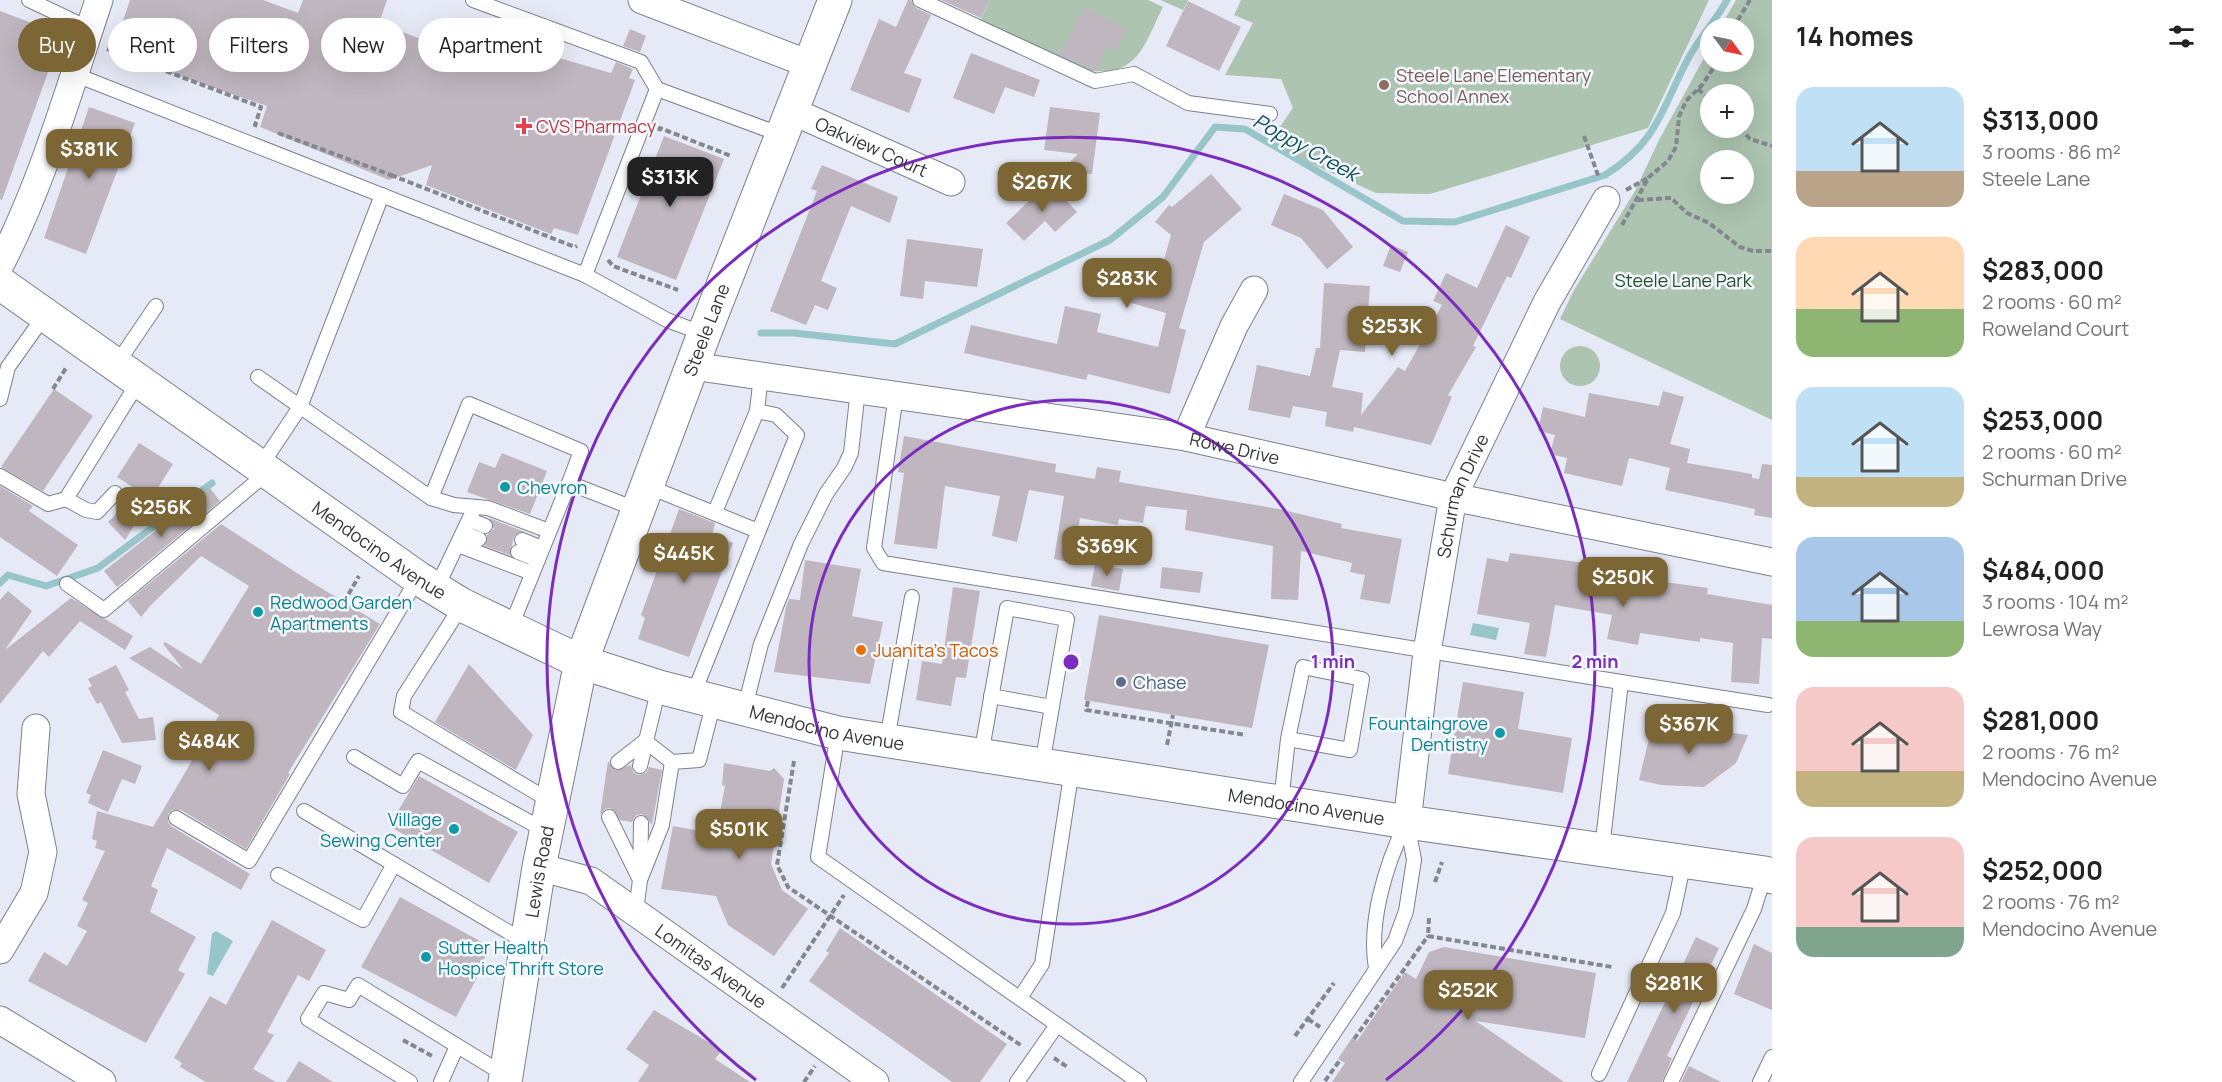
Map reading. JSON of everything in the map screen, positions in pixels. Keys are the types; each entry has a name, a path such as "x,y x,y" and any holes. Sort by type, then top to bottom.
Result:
{"main road":[{"name":"Steele Lane","path":"581,662 704,334 835,0"},
{"name":"Mendocino Avenue","path":"0,283 439,591 510,629 581,662 659,687 838,733 1407,822 1770,873"},
{"name":"Lewis Road","path":"506,1079 538,867 581,662"}],"street":[{"path":"0,265 14,237 76,75 98,39 99,0"},
{"path":"642,0 809,64"},
{"name":"Oakview Court","path":"787,123 951,182"},
{"name":"Schurman Drive","path":"1407,822 1427,652 1453,497 1603,191"},
{"path":"1186,437 1234,326 1254,290"},
{"name":"Rowe Drive","path":"692,366 1186,437 1453,497 1772,562"},
{"path":"0,950 34,893 43,852 31,794 36,729"},
{"name":"Lomitas Avenue","path":"538,867 591,881 875,1082"},
{"path":"0,1020 102,1082"}],"lane":[{"path":"29,0 98,39"},
{"path":"472,0 641,63 657,88 787,123"},
{"path":"920,0 1095,81 1134,74 1188,103 1270,114"},
{"path":"76,75 585,275 667,320 704,334"},
{"path":"585,275 657,88"},
{"path":"67,584 104,610 264,470 300,407 382,195"},
{"path":"66,499 128,373 156,306"},
{"path":"0,399 8,367 45,315"},
{"path":"715,512 757,411 761,375"},
{"path":"258,377 431,498 473,514 482,533 461,539"},
{"path":"717,701 761,644 801,544 826,494 844,468 851,453 858,389"},
{"path":"896,395 874,548 883,563 1768,705"},
{"path":"431,498 469,404 580,451 510,629"},
{"path":"645,741 672,762 699,760 717,701 759,531 797,435 776,415 757,411"},
{"path":"0,476 48,504 66,499 87,510 97,512 115,493"},
{"path":"569,483 715,512 759,531"},
{"path":"549,531 488,508 473,514 439,591 404,696 401,712 549,817"},
{"path":"461,539 532,573"},
{"path":"520,546 540,554"},
{"path":"176,818 249,861 439,591"},
{"path":"887,740 912,597"},
{"path":"981,755 1007,608 1067,619 1052,707 1057,767 1042,964 1020,998"},
{"path":"1281,802 1288,739 1303,667 1362,680 1350,750 1288,739"},
{"path":"1602,849 1622,682"},
{"path":"645,741 635,765 645,741 659,687"},
{"path":"991,696 1052,707"},
{"path":"838,733 818,857 1139,1082"},
{"path":"354,757 403,786 418,760 549,817"},
{"path":"636,911 640,880 662,825 672,762"},
{"path":"304,811 527,943"},
{"path":"640,880 625,820 640,880"},
{"path":"1376,968 1373,949 1375,929 1390,856 1407,822"},
{"path":"1300,1082 1395,941 1406,911 1414,860 1407,822"},
{"path":"1599,1074 1673,913 1684,861"},
{"path":"278,875 363,920 394,864"},
{"path":"1671,1082 1770,873"},
{"path":"410,1082 308,1019 324,993 349,1000 358,985 506,1079"},
{"path":"1017,1082 1057,1024"},
{"path":"441,1082 457,1046"},
{"path":"1760,1082 1772,1057"}],"path":[{"path":"1739,18 1749,0"},
{"path":"98,39 261,107 255,125 266,129"},
{"path":"1617,234 1649,177 1668,161 1676,147 1679,117 1686,100 1698,89 1710,72"},
{"path":"660,129 731,156"},
{"path":"276,132 575,247 581,243"},
{"path":"1584,136 1603,191"},
{"path":"1748,138 1772,146"},
{"path":"389,180 392,175"},
{"path":"1637,200 1671,198 1688,213 1709,223 1740,247 1753,251 1772,251"},
{"path":"608,260 613,266 678,290"},
{"path":"53,388 66,368"},
{"path":"344,602 359,576"},
{"path":"1088,701 1086,710 1246,735"},
{"path":"1167,746 1173,715"},
{"path":"794,760 777,866 788,887 1023,1047 1029,1041"},
{"path":"1435,882 1442,862"},
{"path":"770,1007 853,881"},
{"path":"1354,1039 1428,936 1430,918"},
{"path":"1428,936 1612,967"},
{"path":"1295,1036 1334,983"},
{"path":"403,1040 432,1056"},
{"path":"1054,1058 1069,1068"},
{"path":"1325,1082 1340,1060"}],"green space":[{"path":"990,0 1148,0 1163,7 1144,47 1136,57 1117,69 1103,71 1086,70 980,21"},
{"path":"1160,0 1188,0 1183,10"},
{"name":"Steele Lane Elementary School Annex","path":"1241,0 1709,0 1648,128 1430,194 1376,193 1268,144 1293,108 1281,79 1225,75 1253,23 1234,15"},
{"name":"Steele Lane Park","path":"1736,0 1772,0 1772,420 1560,319 1574,290 1635,191 1659,140 1700,65 1700,72 1754,72 1754,18 1726,18"},
{"path":"1580,346 1588,347 1594,352 1599,358 1599,374 1594,380 1588,385 1580,386 1572,385 1566,380 1561,374 1560,366 1561,358 1566,352 1572,347"}],"shaded area":[{"path":"1473,623 1499,628 1496,640 1470,635"},
{"path":"216,931 233,941 213,976 207,974 212,934"}],"building":[{"path":"130,0 263,0 298,13 303,0 387,0 381,18 321,18 321,72 406,72 406,33 418,38 418,72 564,72 564,59 611,73 616,62 633,69 629,78 635,80 578,235 554,228 551,234 426,185 432,165 389,180 260,127 267,106 168,72 197,72 197,18 124,18"},
{"path":"908,0 911,0 916,8 931,15 904,73 922,79 909,113 850,90 879,19 896,27"},
{"path":"941,0 990,0 981,18"},
{"path":"1188,1 1241,27 1219,71 1166,46"},
{"path":"1084,7 1127,29 1116,51 1107,46 1096,71 1060,55"},
{"path":"0,11 19,18 18,72 48,72 2,200 0,199"},
{"path":"630,29 646,36 640,52 623,46"},
{"path":"971,53 1040,80 1034,97 1005,87 994,114 953,98"},
{"path":"89,107 135,123 86,254 44,238"},
{"path":"1050,107 1100,113 1092,174 1061,171 1078,154 1044,150"},
{"path":"664,136 724,159 676,280 617,257"},
{"path":"822,165 898,197 890,223 851,206 821,281 837,288 828,310 815,305 806,325 770,311 817,191 811,189"},
{"path":"1211,174 1242,209 1204,242 1179,328 1186,330 1170,394 1088,374 1086,380 964,353 971,325 1057,344 1065,306 1101,314 1097,332 1158,347 1166,313 1124,301 1129,285 1155,292 1171,235 1155,222 1169,205 1172,207"},
{"path":"1049,182 1077,212 1055,232 1045,221 1024,241 1006,223"},
{"path":"1284,194 1323,210 1353,247 1327,269 1301,238 1271,225"},
{"path":"1506,225 1530,237 1511,278 1507,276 1473,346 1476,347 1448,395 1452,397 1431,445 1354,427 1353,432 1325,426 1327,412 1293,406 1290,418 1248,410 1257,365 1310,376 1316,348 1320,348 1324,283 1370,286 1365,352 1340,350 1332,387 1363,393 1361,415 1398,367 1405,371 1442,305 1433,301 1446,273 1477,288"},
{"path":"907,239 983,249 977,287 925,281 923,299 900,296"},
{"path":"1391,245 1408,252 1400,272 1383,266"},
{"path":"54,389 93,416 43,491 1,467"},
{"path":"1663,391 1684,397 1670,444 1690,449 1687,463 1752,474 1752,478 1759,479 1762,464 1772,465 1772,518 1754,515 1755,509 1665,490 1670,468 1629,458 1622,486 1564,473 1567,458 1550,454 1555,435 1538,431 1543,407 1585,417 1589,393 1659,406"},
{"path":"904,436 1056,464 1055,472 1095,479 1097,467 1121,471 1119,482 1279,509 1342,524 1341,528 1402,539 1390,604 1360,599 1365,575 1350,572 1352,563 1301,551 1298,600 1271,599 1273,546 1185,530 1187,510 1146,506 1143,523 1119,519 1118,525 1080,518 1073,563 1054,559 1064,496 1029,490 1017,542 992,536 1000,496 945,486 937,549 894,544 904,473 898,472"},
{"path":"139,443 173,464 125,540 108,522 139,491 117,477"},
{"name":"Chevron","path":"502,453 547,471 530,514 467,492 479,462 495,468"},
{"path":"0,486 33,506 29,511 78,545 57,576 0,537"},
{"path":"210,488 220,501 117,587 104,571"},
{"path":"679,509 715,523 712,535 733,543 689,657 638,639 645,618 641,615"},
{"path":"489,518 525,532 514,536 510,555 485,546 487,535 494,529"},
{"path":"221,524 380,624 288,773 290,774 246,849 181,810 172,810 168,814 168,822 171,826 250,874 241,890 167,848 151,886 158,890 150,912 196,937 178,970 185,974 146,1043 28,981 44,952 67,966 87,931 77,926 88,903 82,900 105,851 95,848 97,841 92,839 97,811 153,827 219,715 129,658 150,647 183,669 163,644 165,642 201,664 249,586 201,556 141,617 128,601"},
{"path":"1510,553 1593,564 1592,569 1623,574 1621,582 1657,588 1658,581 1708,588 1707,594 1772,605 1772,639 1762,638 1759,684 1731,682 1733,643 1700,638 1700,642 1640,633 1638,645 1607,639 1612,615 1555,605 1546,657 1524,654 1530,623 1477,614 1487,558 1508,562"},
{"path":"805,560 861,569 852,616 883,622 870,684 774,672 786,607 789,599 800,600"},
{"path":"1095,564 1123,569 1119,591 1091,586"},
{"path":"1162,567 1203,572 1200,593 1160,588"},
{"path":"953,587 980,591 966,678 956,677 951,706 916,700 922,661 942,664"},
{"path":"8,591 32,611 5,650 71,598 133,636 125,650 80,621 49,657 43,651 0,704 0,600"},
{"path":"1099,615 1269,645 1252,728 1084,700"},
{"path":"469,664 533,735 516,770 435,722"},
{"path":"116,665 129,690 125,692 139,719 153,717 156,740 122,743 101,702 97,704 88,688 92,686 88,679"},
{"name":"Fountaingrove Dentistry","path":"1463,682 1524,692 1518,729 1572,738 1563,793 1448,774"},
{"path":"1653,722 1748,735 1736,763 1704,787 1661,785 1639,780"},
{"path":"103,750 142,766 135,784 122,779 108,812 88,803 91,795 86,793"},
{"path":"608,761 615,770 631,765 633,772 638,775 646,773 649,767 662,770 652,825 642,814 636,815 632,822 620,820 610,808 605,809 600,815"},
{"path":"724,763 770,771 774,768 784,779 771,864 782,890 808,909 774,956 728,925 716,896 661,889 673,826 716,834 725,786 722,785"},
{"name":"Village Sewing Center","path":"419,776 518,832 489,883 389,826"},
{"name":"Sutter Health Hospice Thrift Store","path":"400,897 489,946 478,976 456,1017 361,967"},
{"path":"272,920 326,950 309,981 298,975 267,1032 274,1035 253,1069 276,1082 206,1082 180,1067 182,1063 174,1058 210,996 226,1005"},
{"path":"840,928 1007,1044 980,1082 952,1082 809,981 829,953 826,951"},
{"path":"1696,937 1719,948 1667,1056 1672,1058 1662,1082 1627,1082"},
{"path":"1754,944 1772,953 1772,1010 1734,994"},
{"path":"1444,947 1596,973 1585,1038 1476,1021 1564,1082 1332,1082 1345,1063 1338,1059 1352,1038 1357,1041 1405,972 1416,979 1429,952"},
{"path":"654,1010 722,1050 715,1059 750,1082 638,1082 649,1065 626,1049"},
{"path":"299,1061 333,1082 286,1082"},
{"path":"1689,1066 1721,1082 1681,1082"}],"waterway":[{"name":"Poppy Creek","path":"761,333 794,333 895,344 1110,240 1163,197 1215,127 1245,129 1403,221 1455,222 1605,175 1637,150 1648,136 1657,123 1689,57 1727,0"},
{"name":"Poppy Creek","path":"0,583 8,575 46,586 98,568 212,483"}],"place":[{"name":"Steele Lane Elementary School Annex","path":"1384,85"},
{"name":"CVS Pharmacy","path":"524,126"},
{"name":"Chevron","path":"505,487"},
{"name":"Redwood Garden Apartments","path":"258,612"},
{"name":"Juanita's Tacos","path":"861,650"},
{"name":"Chase","path":"1121,682"},
{"name":"Fountaingrove Dentistry","path":"1500,733"},
{"name":"Village Sewing Center","path":"454,829"},
{"name":"Sutter Health Hospice Thrift Store","path":"426,957"}]}
